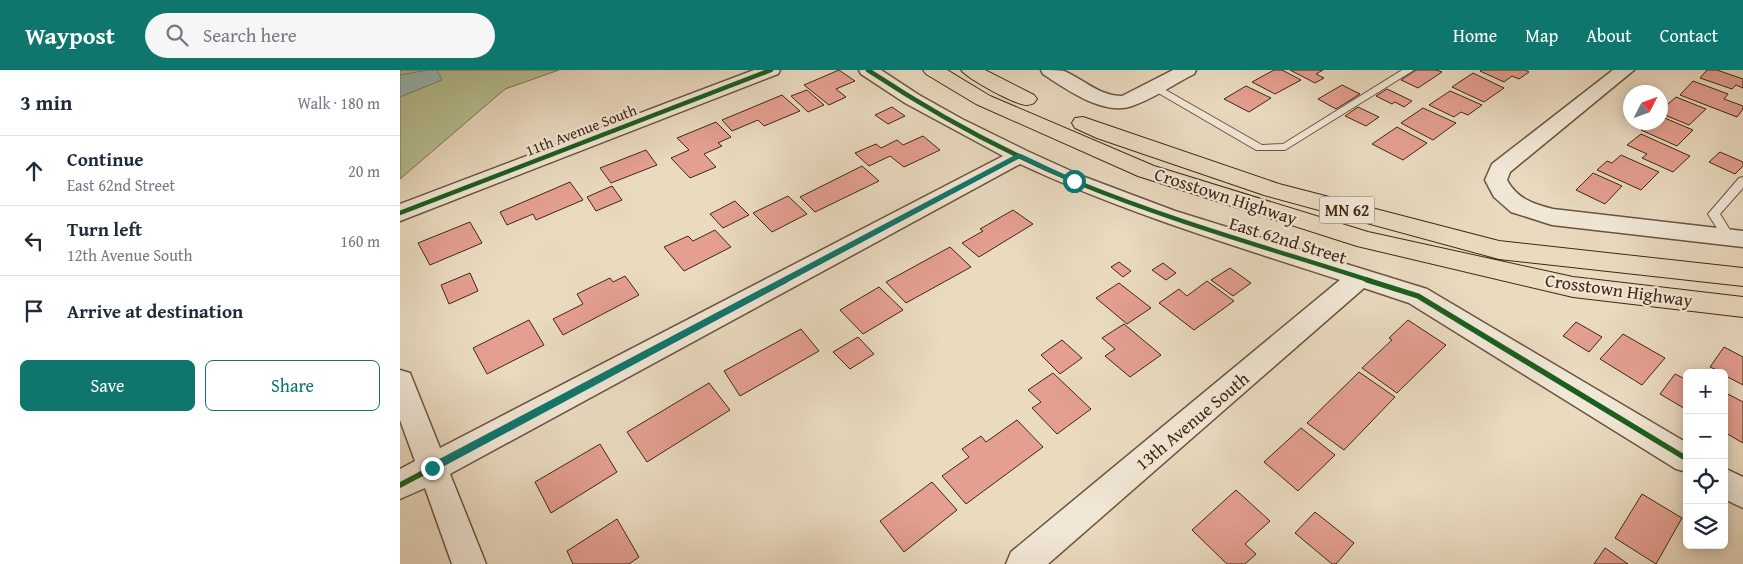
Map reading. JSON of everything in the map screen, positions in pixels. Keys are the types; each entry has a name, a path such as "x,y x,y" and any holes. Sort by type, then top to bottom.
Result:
{"highway":[{"name":"Crosstown Highway","path":"933,70 983,100 1146,171 1366,240 1574,286 1743,307"},
{"name":"Crosstown Highway","path":"971,70 994,84 1105,133 1272,190 1499,250 1743,277"}],"street":[{"name":"11th Avenue South","path":"400,213 771,70"},
{"name":"East 62nd Street","path":"868,70 912,99 1019,156 1074,181 1167,216 1418,296 1683,457"},
{"path":"1050,70 1100,100 1116,103 1126,102 1187,70"},
{"path":"1625,70 1500,169 1496,180 1502,192 1520,207 1552,217 1736,238"},
{"path":"400,484 1019,156"},
{"name":"13th Avenue South","path":"1023,564 1361,277"},
{"path":"400,381 468,564"},
{"path":"1728,485 1743,494"}],"lane":[{"path":"1153,87 1260,148 1285,147 1409,70"},
{"path":"1736,238 1714,214 1743,181"}],"green space":[{"path":"400,70 559,70 505,89 400,179"}],"water":[{"path":"437,70 442,80 400,97 400,75"}],"building":[{"path":"839,70 855,81 836,89 846,97 829,105 804,85"},
{"path":"1274,70 1282,70 1301,80 1275,94 1252,82"},
{"path":"1290,70 1323,70 1316,74 1324,78 1315,83"},
{"path":"1416,70 1436,70 1442,72 1418,88 1401,80"},
{"path":"1481,70 1525,70 1529,72 1519,79 1512,76 1504,82"},
{"path":"1707,70 1717,70 1743,79 1743,88 1736,85 1732,89 1700,78"},
{"path":"1473,73 1504,88 1484,102 1452,87"},
{"path":"1693,81 1728,94 1724,99 1743,106 1743,109 1737,117 1680,95"},
{"path":"1342,85 1360,94 1336,109 1318,99"},
{"path":"1246,86 1271,98 1249,112 1224,99"},
{"path":"1387,89 1412,101 1404,107 1395,102 1392,104 1376,96"},
{"path":"807,90 824,105 808,112 791,96"},
{"path":"1450,91 1482,105 1468,115 1461,112 1454,117 1429,105"},
{"path":"782,95 800,111 764,126 758,120 732,131 722,120"},
{"path":"1676,97 1706,109 1689,125 1668,116 1668,104"},
{"path":"892,107 905,116 888,124 875,115"},
{"path":"1358,107 1379,117 1366,126 1345,116"},
{"path":"1423,108 1456,123 1433,140 1401,123"},
{"path":"1668,119 1693,130 1677,146 1641,130 1668,130"},
{"path":"716,122 731,137 718,143 722,146 704,154 716,167 690,178 671,158 689,150 677,138"},
{"path":"1397,127 1427,143 1403,160 1372,144"},
{"path":"1641,134 1690,156 1673,172 1642,158 1647,154 1627,145"},
{"path":"923,136 940,150 904,167 890,156 869,166 855,153 876,144 881,148 897,140 903,145"},
{"path":"646,150 657,165 611,183 600,168"},
{"path":"1720,152 1743,162 1743,166 1735,174 1709,162"},
{"path":"1621,155 1659,172 1641,190 1597,170 1607,161 1612,163"},
{"path":"862,166 879,181 815,212 800,197"},
{"path":"1593,173 1622,186 1605,204 1576,190"},
{"path":"570,182 583,200 536,220 533,214 507,225 500,212"},
{"path":"612,186 622,200 596,211 587,197"},
{"path":"788,196 807,214 772,232 753,213"},
{"path":"735,201 749,215 723,228 710,214"},
{"path":"1013,210 1033,224 979,257 962,243 983,231 980,229"},
{"path":"470,222 482,243 430,265 418,243"},
{"path":"715,230 731,247 684,271 664,247 688,236 693,241"},
{"path":"950,247 971,267 906,303 886,282"},
{"path":"1119,262 1131,271 1123,277 1111,267"},
{"path":"1163,263 1176,273 1166,280 1152,270"},
{"path":"1230,268 1251,283 1233,296 1211,280"},
{"path":"470,273 478,291 449,304 441,285"},
{"path":"625,276 639,295 563,335 553,319 583,304 577,294 610,278 613,282"},
{"path":"1207,281 1234,301 1194,330 1159,303 1179,289 1187,296"},
{"path":"1119,283 1151,308 1127,324 1096,298"},
{"path":"879,287 903,310 863,334 840,310"},
{"path":"529,320 544,345 487,374 473,348"},
{"path":"1408,320 1446,345 1397,393 1362,368 1392,340 1389,338"},
{"path":"1576,322 1602,337 1589,352 1563,336"},
{"path":"1124,324 1161,355 1130,377 1105,356 1115,349 1102,338"},
{"path":"801,329 819,351 740,396 724,371"},
{"path":"1623,334 1665,358 1642,385 1600,359"},
{"path":"858,337 874,354 850,369 833,352"},
{"path":"1062,340 1082,358 1060,374 1041,355"},
{"path":"1724,347 1743,357 1743,385 1728,377 1728,369 1710,367"},
{"path":"1359,372 1395,397 1344,450 1307,423"},
{"path":"1053,373 1091,409 1057,434 1032,408 1041,402 1028,390"},
{"path":"1675,374 1683,378 1683,408 1660,394"},
{"path":"709,383 730,410 647,462 627,432"},
{"path":"1728,394 1743,402 1743,443 1728,434"},
{"path":"1017,420 1043,447 966,504 942,476 969,457 962,449 981,436 986,442"},
{"path":"1301,428 1335,455 1298,491 1264,462"},
{"path":"600,444 617,472 551,513 535,482"},
{"path":"932,482 957,510 904,552 880,521"},
{"path":"1236,490 1270,521 1245,544 1256,554 1245,564 1227,564 1192,530"},
{"path":"1642,494 1682,518 1656,564 1615,538"},
{"path":"1315,512 1354,543 1336,564 1332,564 1295,533"},
{"path":"617,519 639,557 629,564 573,564 567,551"},
{"path":"1605,548 1628,564 1594,564"}],"cycle path":[{"path":"400,213 771,70"},
{"path":"868,70 912,99 955,123 1019,156 1074,181 1167,216 1418,296 1683,457"},
{"path":"400,485 1019,156"}],"route":[{"path":"432,468 1019,156 1074,181"}]}
